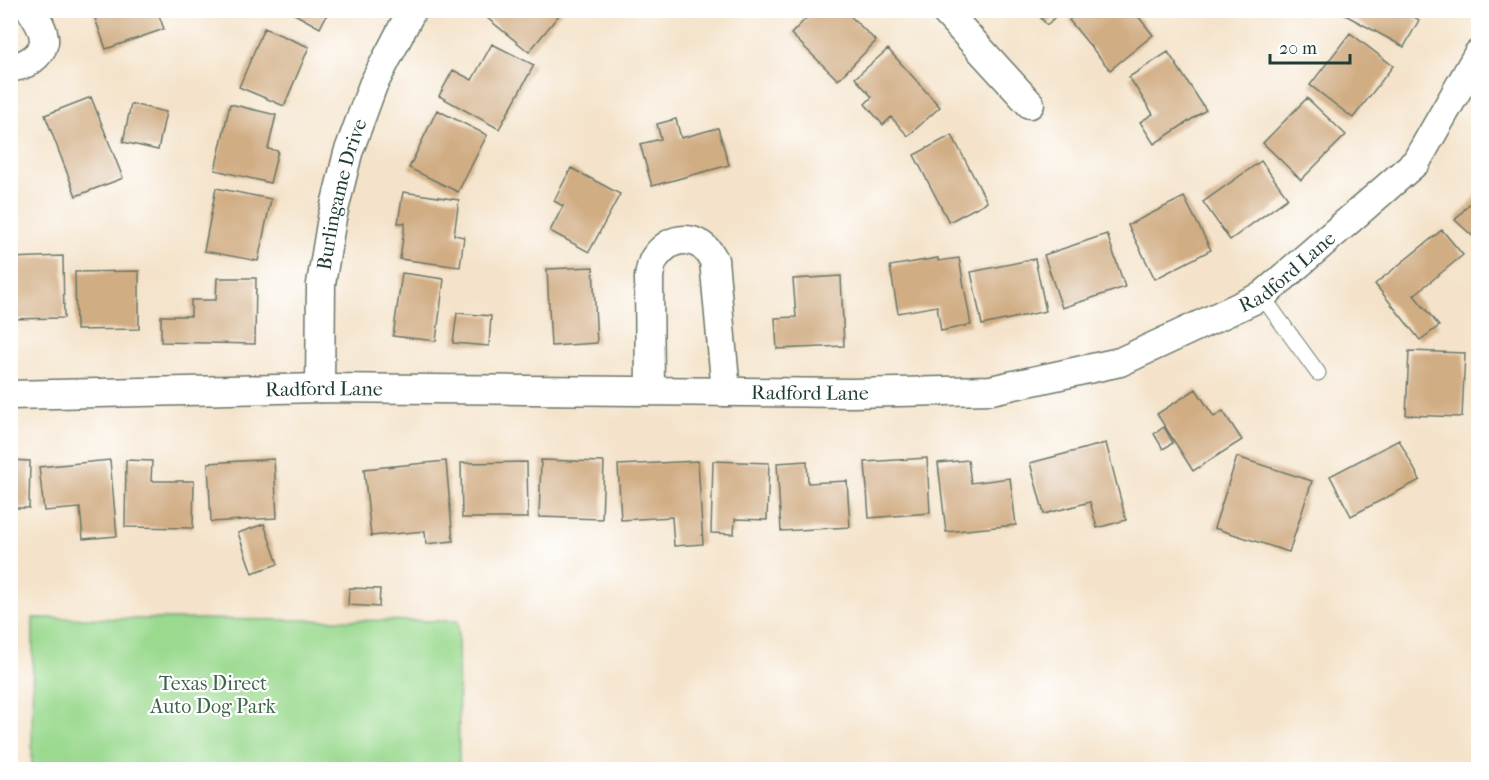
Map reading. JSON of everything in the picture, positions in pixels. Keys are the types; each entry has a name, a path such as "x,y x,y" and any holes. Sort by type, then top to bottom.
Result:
{"street":[{"path":"10,67 20,67 36,57 44,42 40,25 31,10"},
{"name":"Burlingame Drive","path":"320,388 321,284 342,175 373,85 412,10"},
{"path":"945,10 1030,104"},
{"name":"Radford Lane","path":"10,395 320,388 851,393 991,390 1120,362 1262,296 1416,162 1479,54"},
{"path":"650,392 649,277 653,260 659,253 666,246 683,239 698,242 709,251 714,260 726,392"}],"lane":[{"path":"1262,296 1318,374"}],"green space":[{"name":"Texas Direct Auto Dog Park","path":"33,618 458,621 459,769 32,769"}],"building":[{"path":"92,10 157,10 164,29 106,49"},
{"path":"287,10 329,10 320,28"},
{"path":"491,10 563,10 529,52 486,17"},
{"path":"814,10 844,10 876,41 838,80 791,34"},
{"path":"1034,10 1062,10 1047,25"},
{"path":"1081,10 1133,10 1153,35 1110,70 1069,20"},
{"path":"1336,10 1403,10 1419,20 1404,47"},
{"path":"264,28 309,47 284,106 239,87"},
{"path":"1350,33 1393,66 1353,118 1310,85"},
{"path":"492,44 534,65 499,129 439,96 453,70 472,80"},
{"path":"888,49 940,107 908,136 891,117 883,125 865,104 872,97 855,78"},
{"path":"1168,52 1206,110 1154,144 1140,122 1153,114 1129,77"},
{"path":"91,97 123,178 76,196 45,115"},
{"path":"1307,98 1346,135 1301,180 1263,143"},
{"path":"131,104 166,112 158,150 123,142"},
{"path":"230,104 276,115 268,149 278,151 270,183 215,170"},
{"path":"437,110 487,135 458,192 409,168"},
{"path":"676,119 681,138 718,128 729,165 652,186 640,144 661,139 657,124"},
{"path":"10,124 18,125 12,167 10,167"},
{"path":"952,135 987,202 949,222 914,155"},
{"path":"1261,161 1288,198 1230,240 1203,202"},
{"path":"571,168 620,194 589,252 550,231 563,206 554,201"},
{"path":"216,188 271,199 258,261 204,251"},
{"path":"403,192 459,200 454,235 464,237 460,267 400,259 405,223 398,223"},
{"path":"1478,194 1478,241 1455,220"},
{"path":"1184,197 1211,250 1155,279 1128,225"},
{"path":"1442,230 1463,255 1414,295 1439,326 1420,340 1375,284"},
{"path":"1107,234 1125,287 1062,308 1044,255"},
{"path":"63,256 64,318 10,319 10,258"},
{"path":"938,258 938,261 959,258 971,325 941,331 937,306 898,313 890,266"},
{"path":"1035,259 1046,311 982,325 971,272"},
{"path":"593,267 597,343 551,346 547,269"},
{"path":"139,271 139,329 76,330 75,272"},
{"path":"402,273 444,279 436,341 393,336"},
{"path":"841,276 844,346 777,349 775,318 796,317 793,279"},
{"path":"217,278 256,278 255,344 161,342 161,316 191,316 191,300 216,300"},
{"path":"457,313 491,316 489,346 453,343"},
{"path":"1409,351 1465,353 1462,417 1406,415"},
{"path":"1196,389 1214,417 1223,411 1242,440 1193,471 1157,414"},
{"path":"1164,427 1173,443 1163,449 1154,434"},
{"path":"1399,440 1420,480 1351,516 1330,476"},
{"path":"1106,443 1126,520 1097,528 1090,502 1044,514 1030,463"},
{"path":"1237,457 1312,481 1289,552 1214,528"},
{"path":"927,458 930,513 869,518 865,462"},
{"path":"274,459 277,518 211,522 208,463"},
{"path":"10,460 30,461 29,508 10,508"},
{"path":"110,460 117,536 83,539 80,508 44,511 39,467"},
{"path":"126,460 152,461 151,481 194,481 193,528 125,527"},
{"path":"541,460 604,462 602,519 539,517"},
{"path":"968,460 971,483 1010,478 1016,525 946,532 938,463"},
{"path":"446,461 453,541 426,544 425,531 371,536 364,469"},
{"path":"698,461 703,544 674,546 672,517 621,520 618,465"},
{"path":"713,461 769,463 767,520 735,519 734,534 711,533"},
{"path":"807,461 808,483 847,481 850,527 781,531 777,463"},
{"path":"527,462 528,518 462,518 461,463"},
{"path":"264,524 278,564 252,573 238,533"},
{"path":"349,588 380,589 379,607 348,605"}]}
